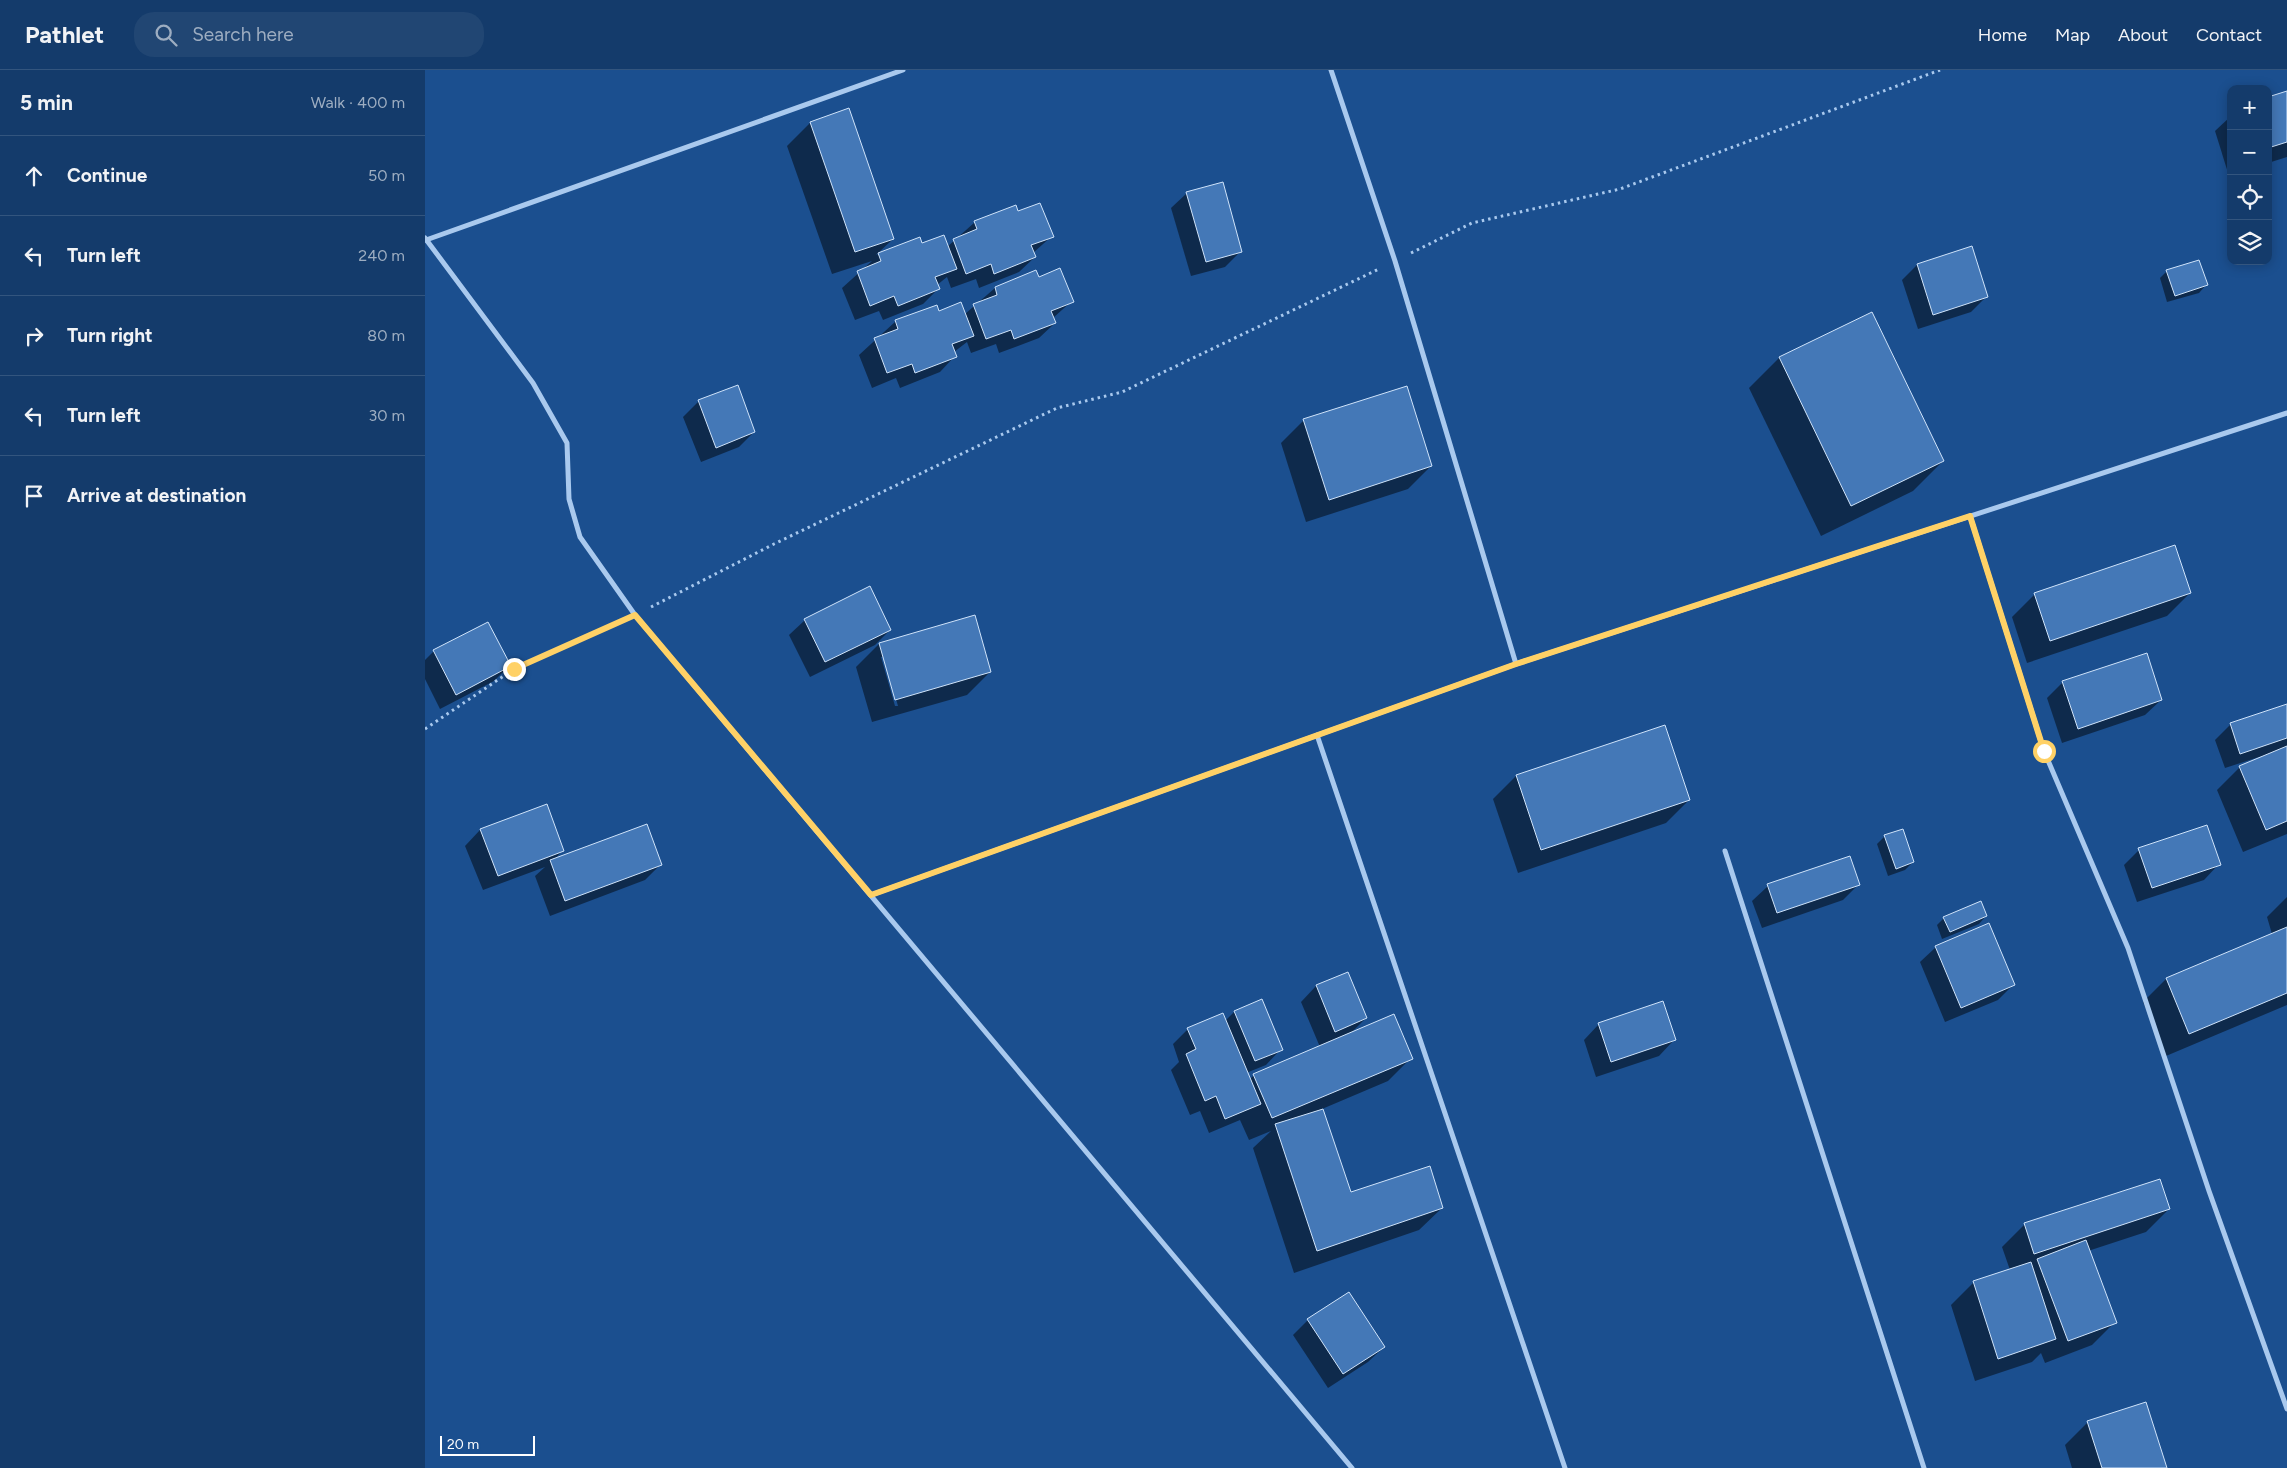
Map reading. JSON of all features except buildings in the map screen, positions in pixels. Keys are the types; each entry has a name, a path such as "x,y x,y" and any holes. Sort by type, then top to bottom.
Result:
{"street":[{"path":"903,70 426,239 533,383 567,443 569,499 580,537 635,615 1352,1468"},
{"path":"1331,70 1395,261 1516,664"},
{"path":"871,895 1516,664 2287,413"},
{"path":"1970,516 2044,751 2129,948 2209,1190 2287,1410"},
{"path":"1317,735 1565,1468"},
{"path":"1725,850 1924,1468"}],"path":[{"path":"425,729 514,669 635,615 774,544 1057,408 1122,392 1473,223 1620,189 1940,70"}],"route":[{"path":"514,669 635,615 871,895 1516,664 1970,516 2044,751"}]}
